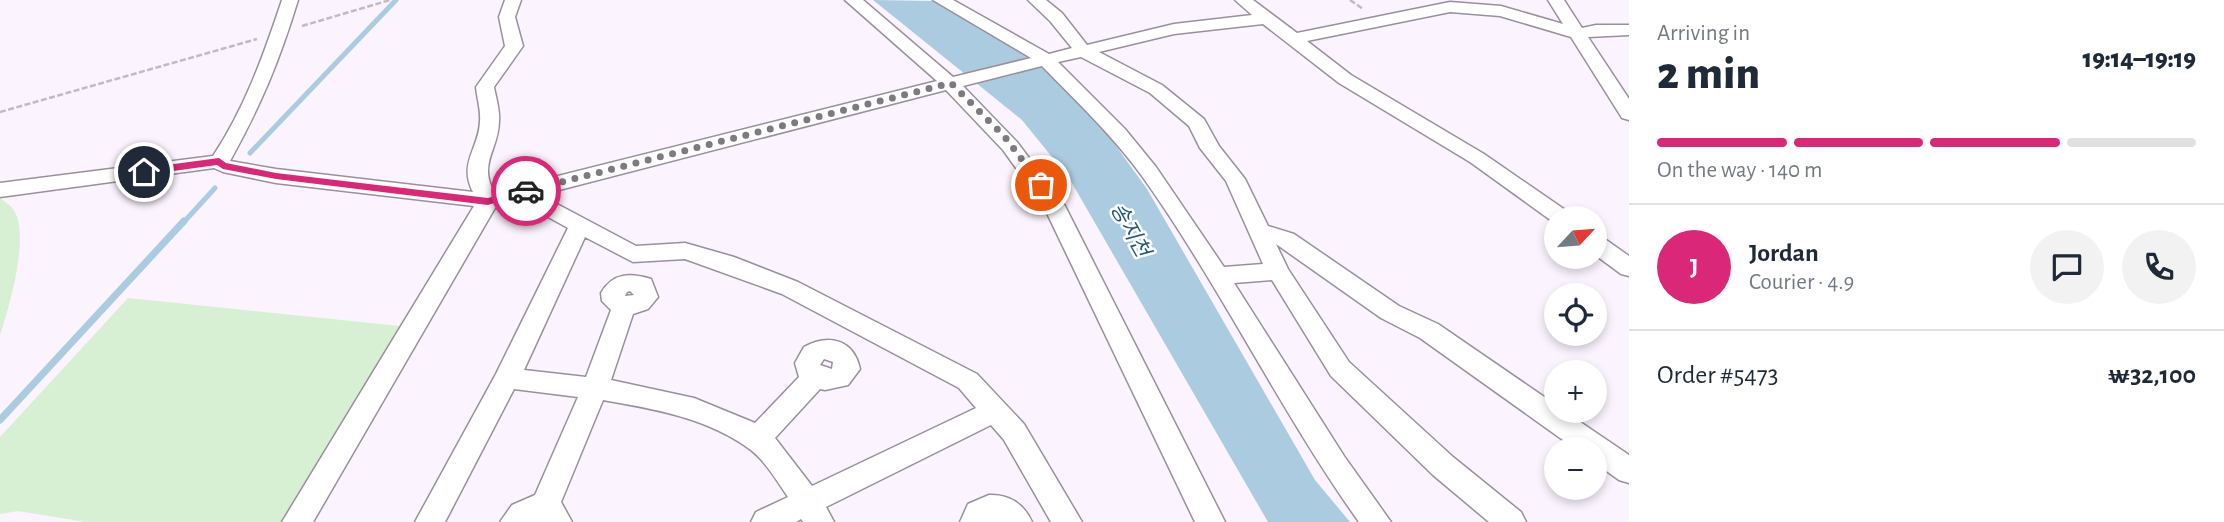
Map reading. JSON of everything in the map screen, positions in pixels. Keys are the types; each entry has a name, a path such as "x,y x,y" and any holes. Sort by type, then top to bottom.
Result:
{"street":[{"path":"221,164 238,135 280,32 290,0"},
{"path":"488,201 477,180 490,122 485,87 514,46 508,17 513,0"},
{"path":"853,0 957,81 1028,164 1055,206 1210,522"},
{"path":"941,0 1042,60 1118,133 1149,172 1219,276 1334,465 1377,522"},
{"path":"1036,0 1056,17 1083,51 1156,89 1197,123 1210,148 1236,179 1278,271 1340,369 1443,466 1511,522"},
{"path":"1243,0 1345,79 1509,179 1545,206"},
{"path":"1556,0 1629,114"},
{"path":"1293,38 1450,7 1470,6 1501,11 1578,34 1596,30 1629,30"},
{"path":"298,522 488,201 957,81 1174,29 1269,18"},
{"path":"0,190 221,164 276,176 488,201 534,201 633,254 685,251 726,263 790,288 968,381 1014,432 1067,522"},
{"path":"430,522 507,378 580,225"},
{"path":"1257,230 1286,239 1390,312 1429,331 1629,471"},
{"path":"1607,252 1629,268"},
{"path":"1219,276 1278,271"},
{"path":"515,522 530,509 551,515 624,306"},
{"path":"756,440 815,377"},
{"path":"507,378 656,397 716,419 751,435 782,467 812,512"},
{"path":"766,522 812,512 995,411"},
{"path":"975,522 978,513 990,508 1004,510 1017,522"}],"path":[{"path":"0,112 387,1"}],"green space":[{"path":"0,198 13,209 20,235 17,271 0,335"},
{"path":"128,298 409,327 285,522 86,522 18,511 0,514 0,437"}],"water":[{"name":"송지천","path":"873,0 933,1 1016,48 1073,92 1093,114 1147,189 1315,480 1350,522 1268,522 1069,178 1022,120"}],"waterway":[{"path":"250,153 396,0"},
{"path":"183,223 215,188"},
{"path":"0,420 184,221"}],"way so far":[{"path":"526,191 951,83 1005,137 1028,164 1041,185"}],"route":[{"path":"144,172 219,161 223,166 276,176 488,201 526,191"}]}
